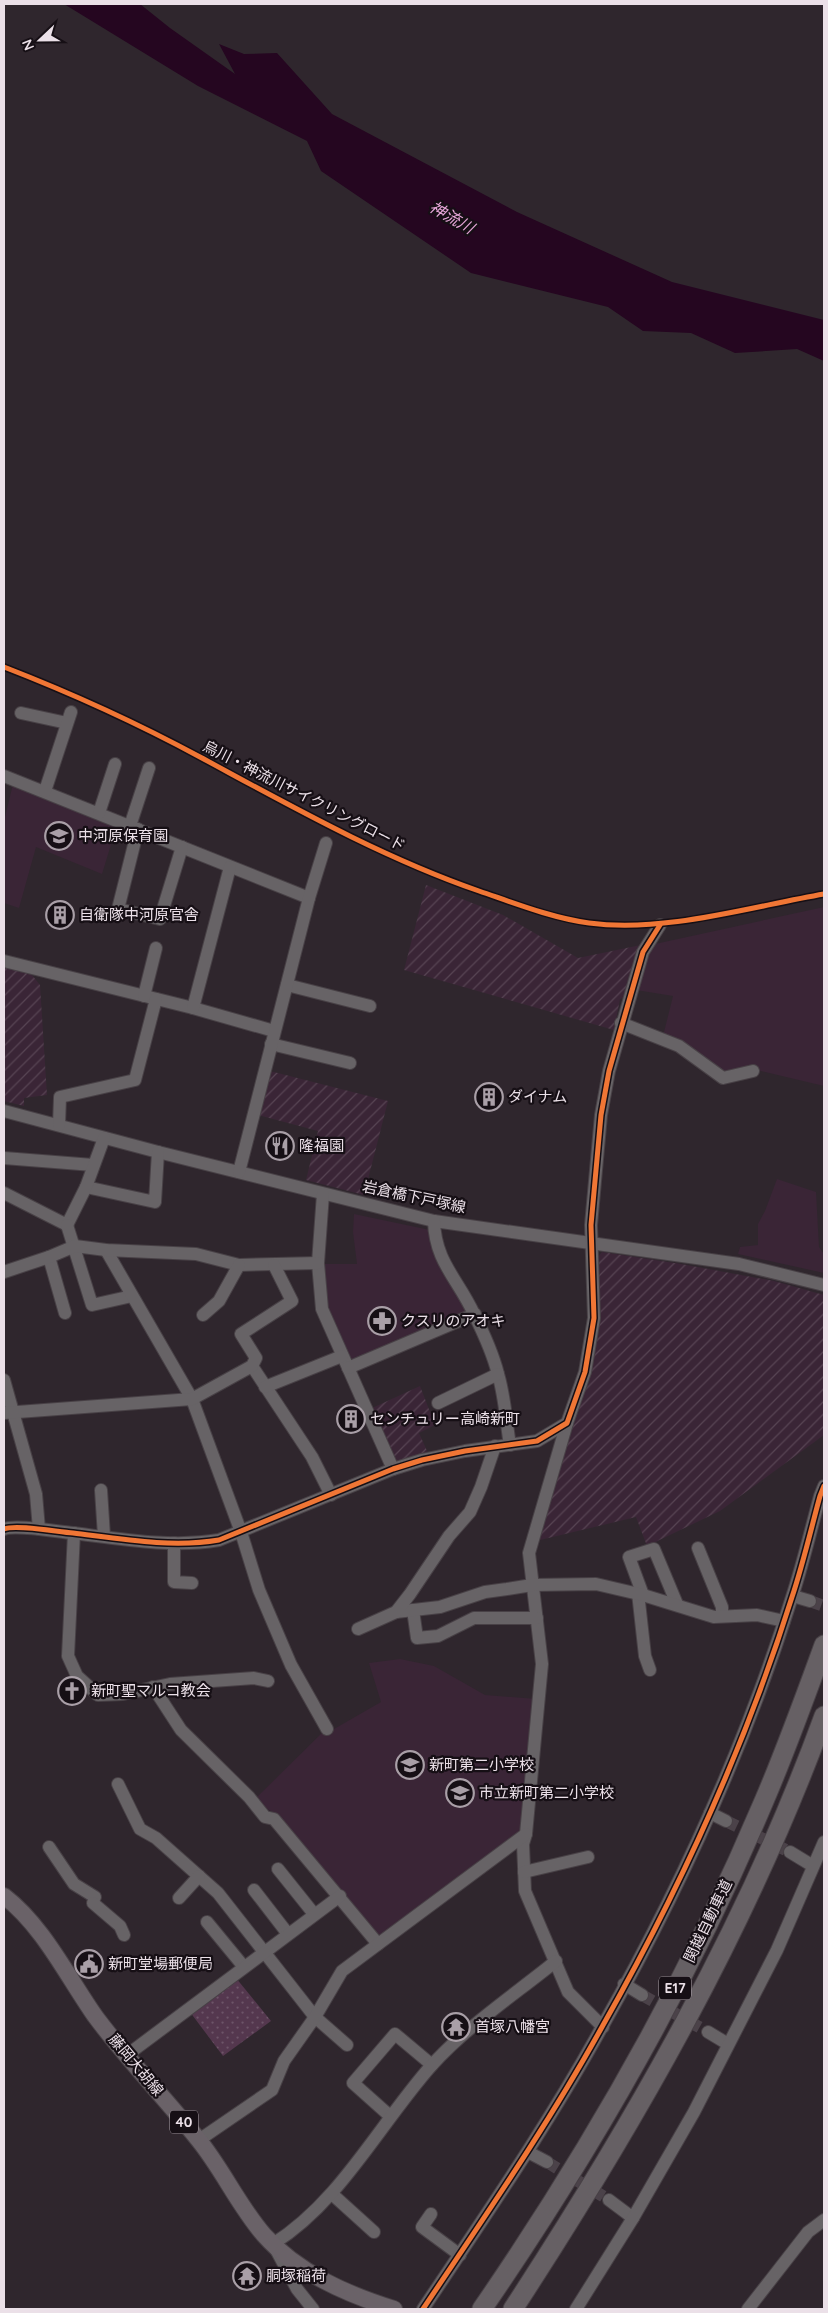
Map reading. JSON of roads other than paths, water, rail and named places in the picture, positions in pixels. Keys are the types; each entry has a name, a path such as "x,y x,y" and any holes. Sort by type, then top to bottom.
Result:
{"highway":[{"name":"関越自動車道","path":"483,2309 554,2202 605,2115 692,1956 764,1801 824,1645"},
{"name":"関越自動車道","path":"513,2309 571,2220 629,2124 712,1970 786,1813 824,1716"},
{"path":"519,2309 571,2220"}],"main road":[{"name":"藤岡大胡線","path":"4,1896 33,1926 96,2017 198,2140 255,2223 273,2244 284,2254 332,2285 356,2296 394,2309"}],"street":[{"path":"21,713 69,718 45,792"},
{"path":"100,813 115,764"},
{"path":"148,768 118,909 160,919 182,847"},
{"path":"4,776 310,898"},
{"path":"238,1172 274,1031 326,843"},
{"path":"193,1008 230,867"},
{"path":"602,2027 568,1992 526,1891 523,1844 526,1834 542,1670 529,1553 567,1423 585,1372 594,1318 591,1225 601,1114 608,1071 643,952 660,925"},
{"path":"59,1125 60,1097 135,1080 150,998 156,948"},
{"path":"4,960 193,1008 274,1031"},
{"path":"287,985 370,1006"},
{"path":"621,1024 680,1046 723,1078 753,1072"},
{"path":"271,1044 350,1063"},
{"name":"岩倉橋下戸塚線","path":"4,1111 158,1152 434,1221 739,1264 824,1284"},
{"path":"67,1225 86,1187 104,1138"},
{"path":"86,1187 154,1202 158,1152"},
{"path":"4,1158 93,1165"},
{"path":"4,1193 67,1225 92,1305 132,1296"},
{"path":"323,1194 318,1263 322,1309 393,1469"},
{"path":"434,1221 435,1238 441,1258 463,1291 475,1314 498,1374 510,1445"},
{"path":"4,1272 75,1246 106,1250 196,1254 239,1265 318,1263"},
{"path":"106,1250 192,1399 241,1532 259,1590 291,1665 327,1729"},
{"path":"49,1257 65,1313"},
{"path":"203,1315 219,1301 239,1265"},
{"path":"8,1412 192,1399 252,1366 256,1358 241,1334 292,1302 274,1265"},
{"path":"348,1368 475,1314"},
{"path":"265,1387 342,1356"},
{"path":"252,1366 312,1457 331,1495"},
{"path":"438,1402 498,1374"},
{"path":"4,1380 8,1412 36,1494 39,1529"},
{"path":"4,1529 39,1529 197,1544 241,1532 393,1469 422,1460 495,1446 537,1441 567,1423"},
{"path":"396,1612 449,1536 470,1512 482,1487 495,1446"},
{"path":"423,2309 528,2152 602,2027 674,1890 710,1813 745,1730 793,1596 824,1486"},
{"path":"101,1490 104,1536"},
{"path":"74,1533 68,1656 77,1676 98,1695 123,1694 153,1687 254,1678 268,1681"},
{"path":"174,1543 174,1582 192,1583"},
{"path":"698,1548 722,1607 722,1616"},
{"path":"650,1670 645,1656 641,1594 629,1557 654,1549 677,1604"},
{"path":"358,1629 396,1612 440,1607 485,1592 532,1585 596,1584 677,1604 714,1617 757,1615 784,1621"},
{"path":"793,1596 810,1601"},
{"path":"413,1610 418,1638 438,1636 474,1618 537,1618"},
{"path":"153,1687 181,1730 265,1817 274,1819 378,1944"},
{"path":"118,1784 140,1829 156,1838 218,1893 315,2018 347,2045"},
{"path":"710,1813 726,1821"},
{"path":"198,2140 272,2090 284,2061 315,2018 342,1970 526,1834"},
{"path":"576,2309 634,2218 694,2112 777,1950 824,1842"},
{"path":"49,1847 74,1884 94,1900 120,1926 124,1935"},
{"path":"790,1852 813,1866"},
{"path":"524,1872 588,1857"},
{"path":"278,1869 314,1914"},
{"path":"179,1898 199,1876"},
{"path":"254,1890 288,1934"},
{"path":"127,2055 340,1896"},
{"path":"207,1922 244,1967"},
{"path":"314,2309 297,2289 273,2244 311,2217 332,2194 390,2116 432,2065 468,2031 556,1961"},
{"path":"624,1984 642,1995"},
{"path":"708,2032 728,2044"},
{"path":"390,2116 353,2083 395,2034 432,2065"},
{"path":"528,2152 547,2162"},
{"path":"332,2194 374,2232"},
{"path":"608,2200 634,2218"},
{"path":"431,2214 422,2227 460,2255"},
{"path":"748,2309 808,2232 824,2220"}],"water":[{"name":"神流川","path":"64,4 140,4 170,28 235,74 219,44 244,54 277,53 332,114 517,212 672,282 824,320 824,361 797,349 735,353 691,333 643,331 608,307 471,273 321,171 307,141 198,86"}],"tunnel":[{"path":"810,1601 824,1606"},
{"path":"726,1821 790,1852"},
{"path":"642,1995 708,2032"},
{"path":"547,2162 609,2200"}],"place":[{"name":"中河原保育園","path":"59,836"},
{"name":"自衛隊中河原官舎","path":"60,915"},
{"name":"ダイナム","path":"489,1097"},
{"name":"隆福園","path":"280,1146"},
{"name":"クスリのアオキ","path":"382,1321"},
{"name":"センチュリー高崎新町","path":"351,1419"},
{"name":"新町聖マルコ教会","path":"72,1691"},
{"name":"新町第二小学校","path":"410,1765"},
{"name":"市立新町第二小学校","path":"460,1793"},
{"name":"新町堂場郵便局","path":"89,1964"},
{"name":"首塚八幡宮","path":"456,2027"},
{"name":"胴塚稲荷","path":"247,2276"}]}
